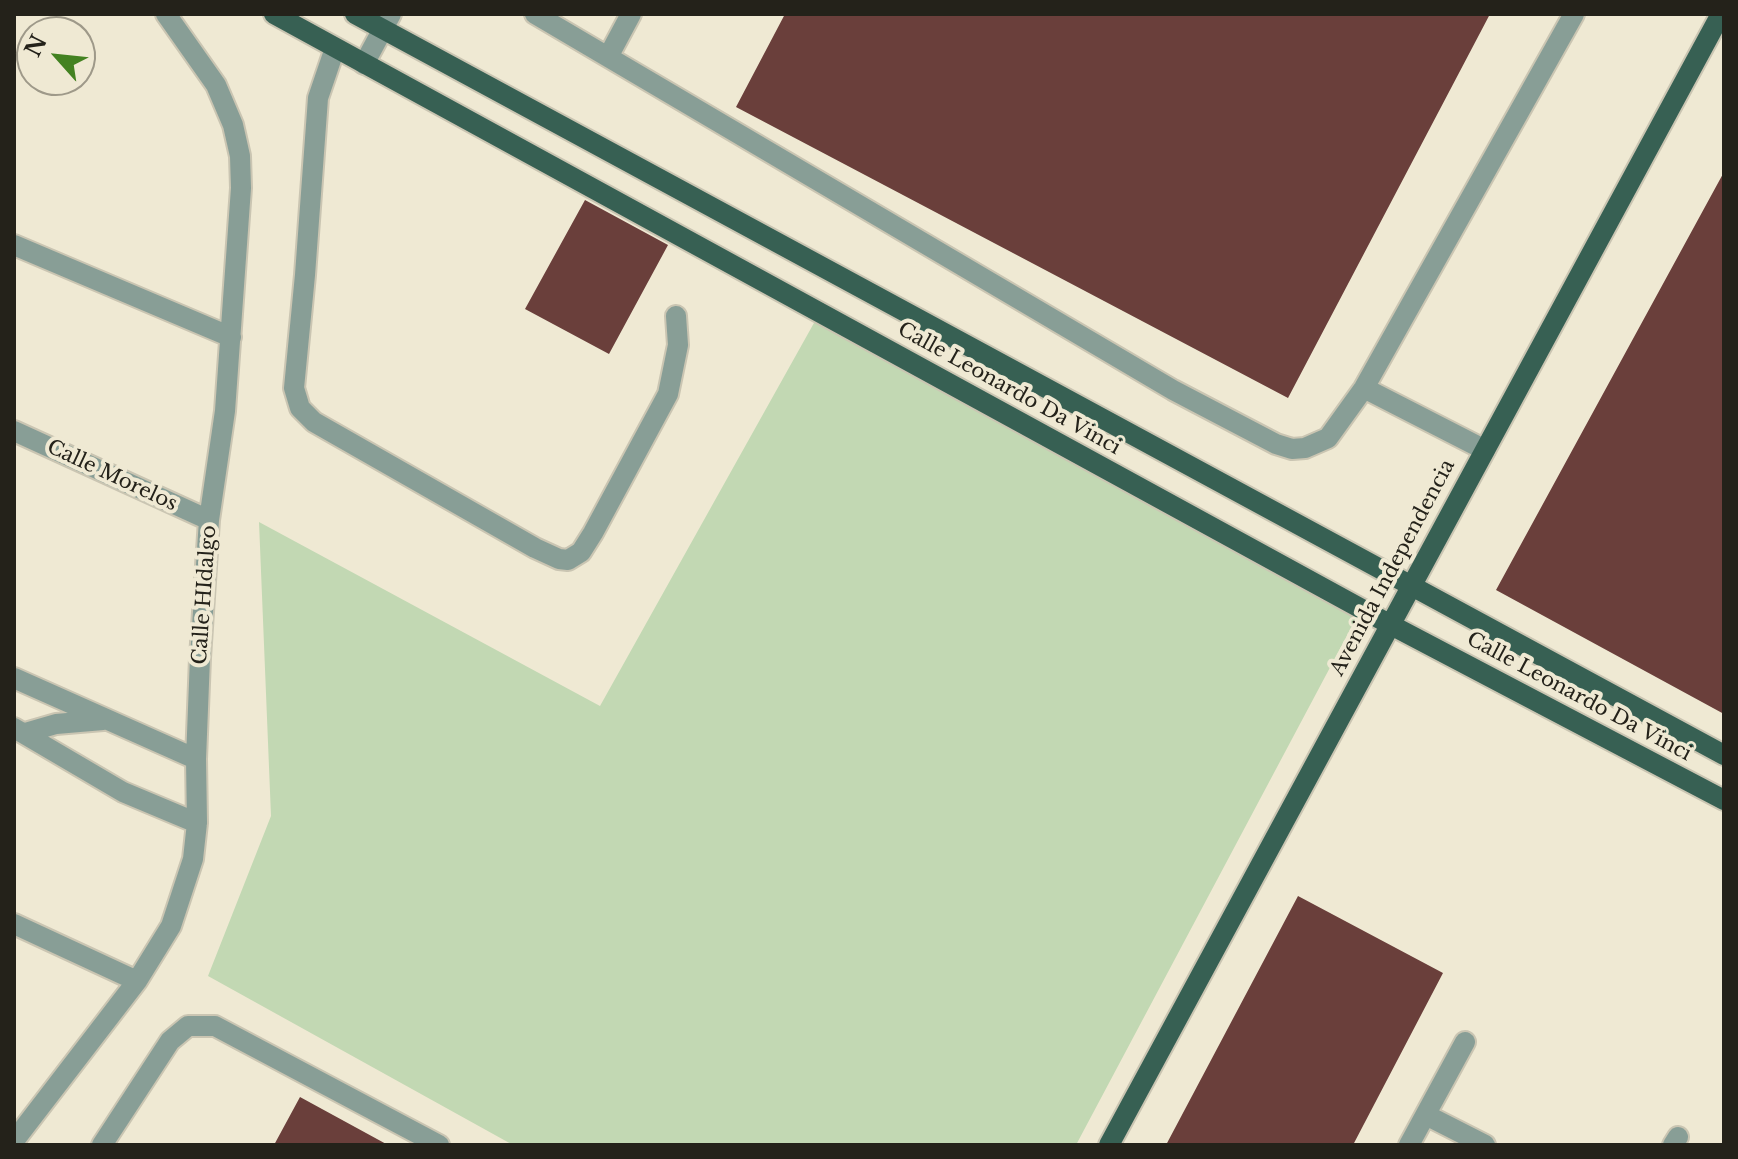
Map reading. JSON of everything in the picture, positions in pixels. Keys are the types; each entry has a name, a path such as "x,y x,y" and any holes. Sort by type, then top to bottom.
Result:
{"main road":[{"name":"Calle Leonardo Da Vinci","path":"274,14 1391,625 1724,800"},
{"name":"Calle Leonardo Da Vinci","path":"355,14 387,22 1410,586 1724,755"},
{"name":"Avenida Independencia","path":"1109,1145 1721,14"}],"street":[{"name":"Calle HIdalgo","path":"14,1141 137,981 171,926 193,859 209,520 225,411 238,250 240,156 233,125 216,85 166,14"},
{"path":"535,14 1173,390 1276,444 1292,449 1305,448 1328,438 1364,388 1574,14"},
{"path":"608,57 631,14"},
{"path":"364,64 387,22"},
{"path":"335,48 318,98 294,388 300,408 314,422 535,548 559,559 575,558 593,533 668,394 678,345 676,316"},
{"path":"14,245 231,337"},
{"path":"1364,388 1485,450"},
{"name":"Calle Morelos","path":"14,431 209,520"},
{"path":"14,678 196,759"},
{"path":"19,731 107,720"},
{"path":"19,731 123,792 197,823"},
{"path":"14,924 137,981"},
{"path":"102,1145 170,1041 188,1026 215,1026 439,1145"},
{"path":"1409,1145 1465,1042"},
{"path":"14,1103 34,1113"},
{"path":"1426,1115 1485,1145"}],"green space":[{"path":"819,314 1359,613 1076,1145 513,1145 208,976 271,816 259,522 600,706"}],"building":[{"path":"785,14 1490,14 1288,398 736,107"},
{"path":"1724,172 1724,714 1496,590"},
{"path":"585,200 668,245 609,354 525,309"},
{"path":"1298,896 1443,973 1353,1145 1166,1145"},
{"path":"300,1097 388,1145 274,1145"}]}
